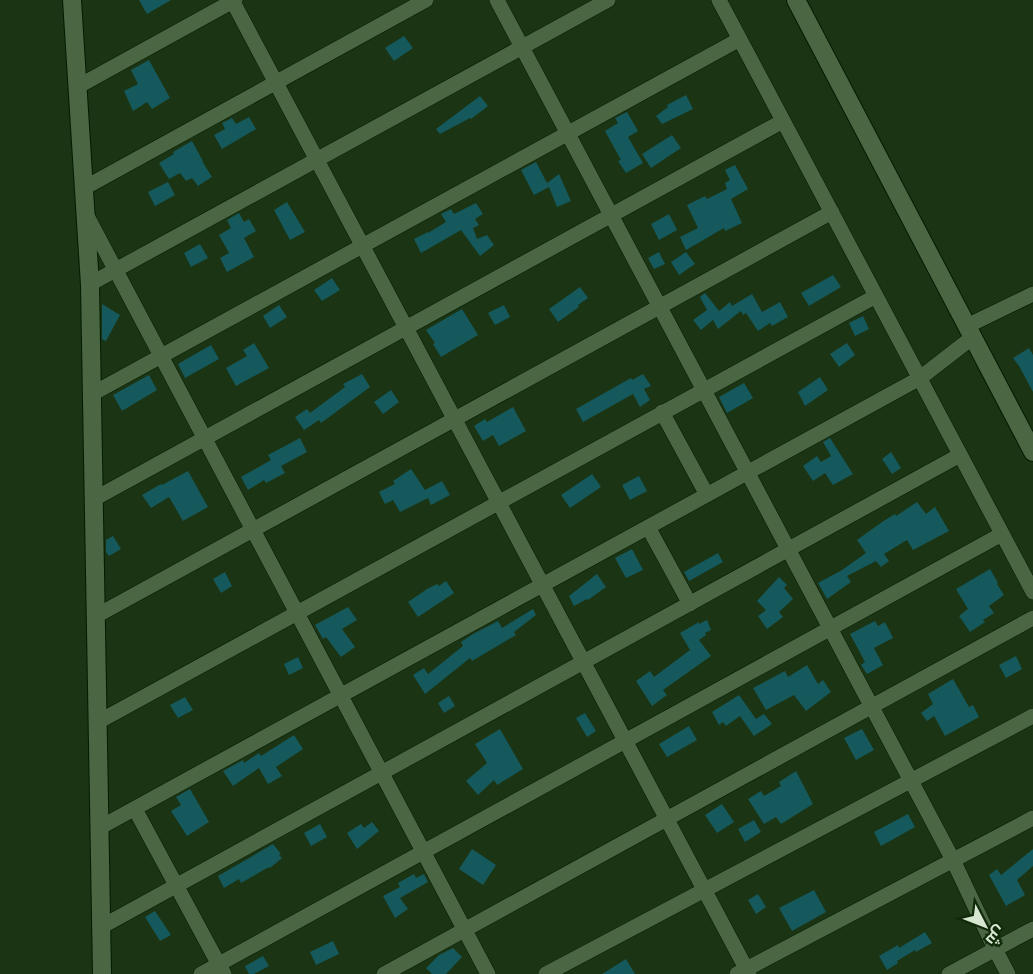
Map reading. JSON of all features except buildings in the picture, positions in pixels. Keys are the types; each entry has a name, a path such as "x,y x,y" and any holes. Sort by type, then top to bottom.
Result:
{"street":[{"path":"72,0 90,284 102,974"},
{"path":"77,87 234,0 704,890 744,972 1033,818"},
{"path":"84,188 426,0"},
{"path":"497,0 953,860 1008,974"},
{"path":"90,284 608,0"},
{"path":"719,0 1033,592"},
{"path":"796,0 1033,452"},
{"path":"92,394 740,39"},
{"path":"94,500 783,122"},
{"path":"96,616 832,212"},
{"path":"86,214 488,974"},
{"path":"99,828 920,378 970,331 1033,294"},
{"path":"98,722 876,296"},
{"path":"662,412 707,495"},
{"path":"101,927 960,455"},
{"path":"648,527 690,604"},
{"path":"201,974 221,969 423,852 1002,534"},
{"path":"384,974 1033,618"},
{"path":"546,974 1033,716"},
{"path":"135,809 221,969"},
{"path":"949,974 1033,929"}]}
